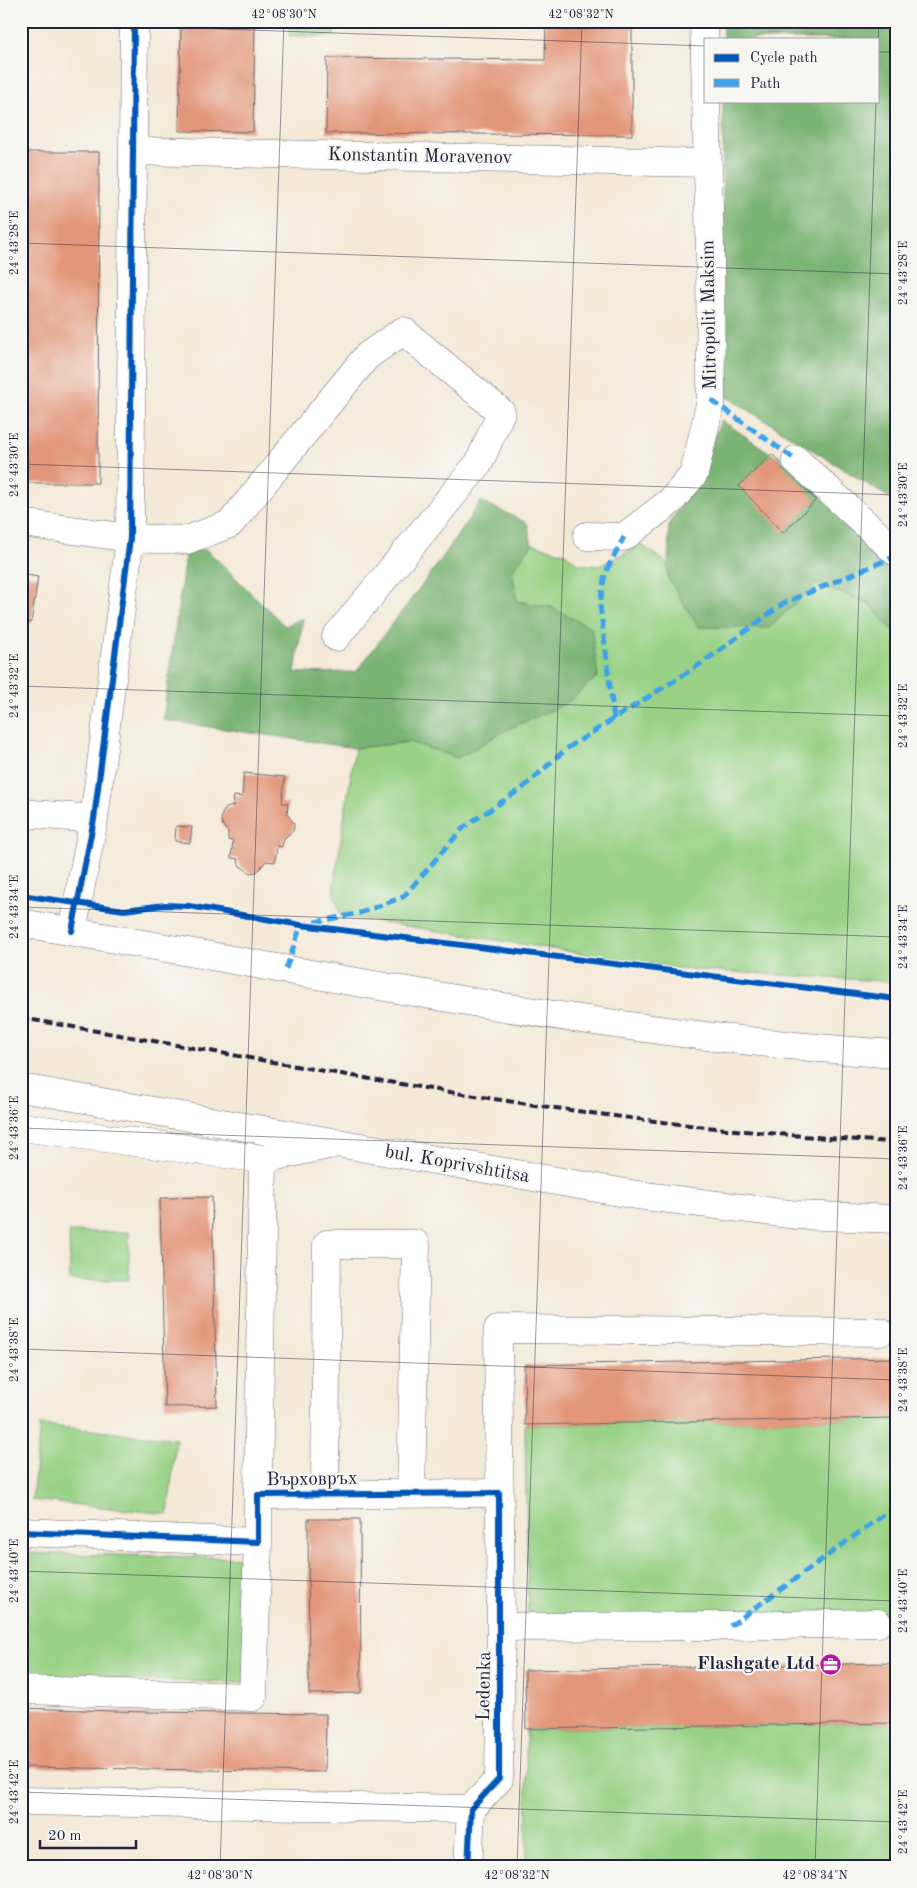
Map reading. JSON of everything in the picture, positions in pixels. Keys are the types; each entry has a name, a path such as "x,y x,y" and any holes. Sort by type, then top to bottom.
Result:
{"street":[{"path":"72,931 94,819 130,538 134,21"},
{"name":"Mitropolit Maksim","path":"704,21 704,38"},
{"name":"Mitropolit Maksim","path":"587,536 624,537 671,501 694,474 711,400 706,102"},
{"name":"Konstantin Moravenov","path":"133,151 707,163"},
{"path":"21,523 130,538 187,540 230,524 367,356 403,331 501,412 480,463 336,637"},
{"path":"796,460 896,552"},
{"path":"21,813 94,819"},
{"path":"21,922 518,1009 811,1048 896,1054"},
{"name":"bul. Koprivshtitsa","path":"21,1088 505,1174 637,1195 797,1215 896,1219"},
{"path":"21,1127 262,1159 338,1143"},
{"path":"258,1495 262,1159"},
{"path":"325,1494 328,1244 416,1244 411,1493"},
{"name":"Ledenka","path":"471,1809 499,1779 501,1627 498,1329 880,1332"},
{"name":"Върховръх","path":"21,1690 253,1697 258,1495 499,1494"},
{"path":"21,1532 258,1542"},
{"path":"501,1627 878,1623"},
{"path":"21,1801 471,1809 468,1867"}],"green space":[{"path":"289,21 334,21 334,36 289,36"},
{"path":"723,21 896,21 896,502 723,394 723,102 880,102 880,38 723,38"},
{"path":"721,420 791,467 896,571 896,634 869,603 816,584 769,628 698,627 668,578 669,523 698,481"},
{"path":"481,501 527,523 532,544 512,570 517,601 551,607 591,628 598,676 567,703 504,731 458,758 410,742 355,748 163,720 186,549 207,550 285,626 303,618 295,673 356,672 440,561"},
{"path":"532,544 565,553 579,564 599,566 642,545 668,564 668,578 769,628 816,584 869,603 896,634 896,982 681,969 341,916 333,891 355,748 410,742 458,758 504,731 552,607 517,602 512,570"},
{"path":"69,1232 129,1232 129,1280 70,1280"},
{"path":"896,1418 896,1617 528,1627 525,1425"},
{"path":"40,1425 176,1439 168,1514 32,1500"},
{"path":"21,1553 250,1558 246,1683 21,1677"},
{"path":"896,1723 896,1867 527,1867 526,1729"}],"building":[{"path":"181,21 255,21 253,132 179,131"},
{"path":"546,21 632,21 632,135 326,133 327,58 545,60"},
{"path":"21,152 99,152 98,483 21,483 21,408 26,408 28,208 21,208"},
{"path":"772,454 816,500 783,533 739,486"},
{"path":"21,574 38,577 31,623 21,622"},
{"path":"244,773 285,777 282,803 288,803 287,814 294,824 293,831 284,838 282,847 277,846 275,862 266,861 257,872 250,873 239,865 238,859 231,858 233,841 228,840 228,831 224,828 221,821 222,814 226,808 233,806 234,796 242,797"},
{"path":"176,826 192,827 190,843 175,841"},
{"path":"212,1197 217,1406 165,1407 160,1198"},
{"path":"896,1358 896,1418 525,1425 524,1365"},
{"path":"308,1519 360,1519 361,1693 309,1694"},
{"path":"896,1663 896,1723 526,1729 525,1670"},
{"path":"21,1708 146,1712 326,1714 325,1772 21,1767"}],"railway":[{"path":"21,1018 348,1075 566,1110 786,1135 896,1142"}],"marked path":[{"path":"711,400 796,460"},
{"path":"614,719 600,605 605,573 624,537"},
{"path":"286,969 301,925 360,913 403,897 464,827 524,787 566,749 702,663 784,603 896,556"},
{"path":"730,1626 896,1506"}],"cycle path":[{"path":"72,931 94,819 130,538 134,21"},
{"path":"21,895 124,910 165,905 189,906 301,925 896,999"},
{"path":"21,1532 258,1542 258,1495 499,1493 499,1779 471,1809 468,1867"}],"place":[{"name":"Flashgate Ltd","path":"831,1664"}]}
